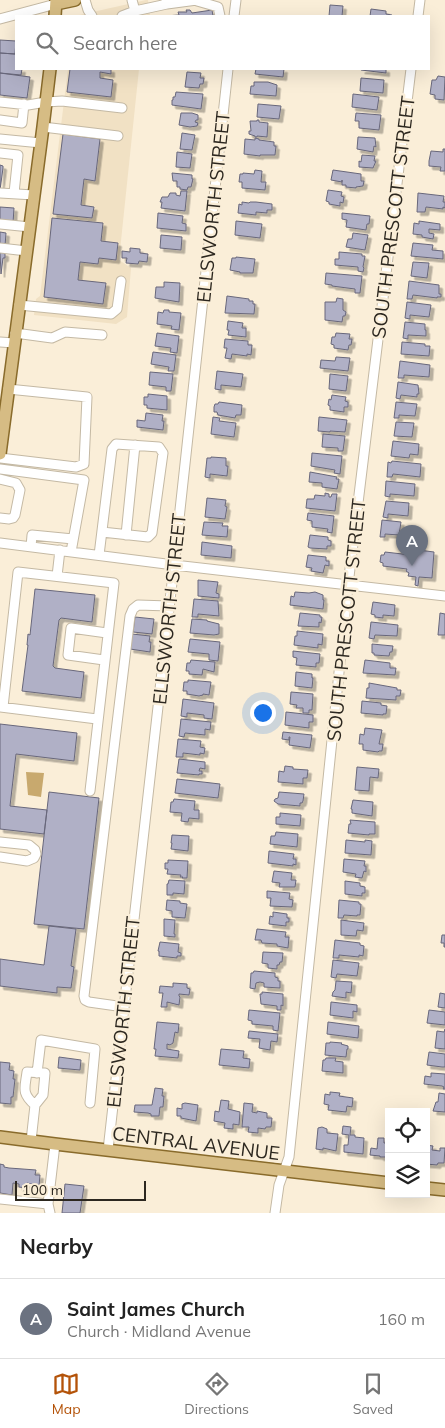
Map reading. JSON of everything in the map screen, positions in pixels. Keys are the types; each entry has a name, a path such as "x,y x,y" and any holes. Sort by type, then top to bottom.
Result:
{"main road":[{"path":"56,7 75,0"},
{"path":"0,456 50,70"},
{"name":"CENTRAL AVENUE","path":"0,1137 385,1183"},
{"path":"430,1188 445,1190"}],"street":[{"path":"85,0 91,15"},
{"path":"132,0 135,11"},
{"path":"125,15 166,2 197,0 218,7 220,15"},
{"path":"234,15 236,0"},
{"path":"418,15 420,0"},
{"path":"19,15 56,7"},
{"path":"0,19 15,16"},
{"name":"ELLSWORTH STREET","path":"108,1150 228,70"},
{"name":"SOUTH PRESCOTT STREET","path":"276,1213 279,1185 289,1157 348,585 411,70"},
{"path":"0,102 24,104 62,102 122,108"},
{"path":"0,120 22,123 24,104"},
{"path":"43,127 118,136"},
{"path":"0,139 41,143"},
{"path":"12,155 14,140"},
{"path":"0,153 18,155 14,193"},
{"path":"0,193 34,195"},
{"path":"0,224 30,227"},
{"path":"0,248 27,251"},
{"path":"19,305 111,314 117,310 121,281"},
{"path":"0,342 15,338 52,338 65,332 102,336"},
{"path":"0,456 76,468 84,464 87,397 8,389"},
{"path":"99,555 112,449 116,444 158,447 163,453 152,533 148,537 102,532"},
{"path":"126,534 135,445"},
{"path":"0,469 84,480 72,552"},
{"path":"0,479 16,483 20,490 13,518 0,518"},
{"path":"31,547 32,535 73,539"},
{"path":"0,543 445,596"},
{"path":"57,576 60,550"},
{"path":"90,791 114,582 18,572 1,707 97,719"},
{"path":"124,1007 89,1002 85,1000 84,996 130,616 133,609 138,605 169,606"},
{"path":"104,660 68,655 71,628 108,633"},
{"path":"0,842 29,845 35,850 36,854 34,858 27,860 0,857"},
{"path":"37,1072 41,1040 95,1049 90,1103"},
{"path":"31,1141 35,1105 43,1095 44,1073 27,1072 25,1091 27,1098 35,1105"},
{"path":"0,1199 49,1208 55,1144"}],"shaded area":[{"path":"148,0 150,15 79,15"},
{"path":"68,70 139,70 119,260 131,268 127,317 116,324 34,315 36,299 40,296"},
{"path":"26,772 44,773 41,797 28,795"}],"building":[{"path":"330,5 343,6 342,15 329,15"},
{"path":"371,9 386,11 386,14 392,15 370,15"},
{"path":"186,10 190,10 192,13 212,10 213,15 179,15 178,12 187,12"},
{"path":"0,40 15,41 15,54 0,53"},
{"path":"0,53 15,54 15,70 22,70 21,75 0,73"},
{"path":"70,70 111,70 111,74 100,72 100,78 113,80 111,97 67,92"},
{"path":"256,70 284,70 283,77 255,74"},
{"path":"361,70 386,70 386,73"},
{"path":"187,72 201,73 200,78 204,78 203,84 200,84 199,88 185,87"},
{"path":"0,73 30,77 27,98 0,95"},
{"path":"438,76 445,77 444,100 435,99 435,95 430,94 432,80 436,80"},
{"path":"361,78 384,80 383,93 360,91"},
{"path":"254,82 268,82 277,85 276,96 250,94 251,86 254,86"},
{"path":"176,92 203,94 201,109 172,105"},
{"path":"353,94 379,97 377,110 352,107"},
{"path":"258,104 281,106 279,119 257,117"},
{"path":"181,113 198,115 198,120 195,122 198,123 197,126 179,125"},
{"path":"356,113 381,115 379,130 359,128 359,121 355,121"},
{"path":"257,120 268,123 267,137 255,137 249,134 249,131 251,131 250,121"},
{"path":"182,133 195,135 192,150 180,149"},
{"path":"63,134 100,139 95,181 84,179 81,205 94,207 92,218 53,214"},
{"path":"358,137 375,138 376,147 374,146 373,152 357,149"},
{"path":"255,138 274,142 274,146 276,146 275,155 244,154 245,139 255,140"},
{"path":"443,149 445,149 445,171 440,171 441,167 429,166 429,161 431,151 443,152"},
{"path":"177,152 192,154 190,168 176,167"},
{"path":"362,155 375,156 374,161 376,161 373,168 359,167"},
{"path":"0,165 3,168 0,190"},
{"path":"255,170 262,171 261,182 266,182 265,190 242,188 242,182 239,182 240,174 254,174"},
{"path":"333,170 361,174 361,181 364,181 363,186 356,188 346,187 346,185 342,185 342,182 331,180"},
{"path":"172,173 192,175 191,187 188,187 187,190 177,187 177,181 173,181"},
{"path":"328,190 342,192 341,196 344,197 343,203 340,202 340,206 329,204 326,201"},
{"path":"181,191 187,191 185,211 161,208 162,202 160,202 162,197 168,197 170,193 176,193 176,195 180,196"},
{"path":"418,193 444,196 445,208 426,207 425,212 417,212"},
{"path":"242,202 272,204 272,210 267,210 267,213 256,212 256,215 238,213 239,204 242,205"},
{"path":"0,207 14,208 13,223 0,222"},
{"path":"158,213 183,216 182,223 186,224 186,231 157,228"},
{"path":"342,213 370,216 366,230 346,227 347,220 342,219"},
{"path":"52,218 103,223 101,241 118,243 116,260 99,258 98,264 80,262 78,280 106,283 103,304 44,297"},
{"path":"236,221 262,224 260,238 235,235"},
{"path":"419,221 440,224 440,230 429,229 429,233 434,234 433,239 413,234 414,223 419,224"},
{"path":"0,232 6,233 5,246 0,245"},
{"path":"353,233 368,235 365,250 346,247 348,239 352,239"},
{"path":"161,235 182,237 181,250 160,248"},
{"path":"413,243 433,245 432,250 443,251 443,259 411,256"},
{"path":"130,248 140,249 140,253 148,254 147,262 139,261 138,264 126,263 127,258 122,258 122,251 130,252"},
{"path":"0,252 5,253 1,274"},
{"path":"339,252 362,254 362,256 365,256 363,272 358,271 358,267 335,265 335,259 339,259"},
{"path":"232,258 255,259 253,273 240,273 230,270"},
{"path":"413,262 429,263 427,278 411,276"},
{"path":"326,273 362,276 360,293 355,293 355,289 325,284"},
{"path":"409,281 439,285 441,297 413,295 412,299 407,299"},
{"path":"164,282 180,283 179,302 155,298 156,287 164,287"},
{"path":"227,296 253,301 253,304 255,304 254,314 225,313"},
{"path":"337,298 343,299 343,310 346,312 342,322 325,320 325,302 336,302"},
{"path":"407,302 431,305 429,317 410,315 410,319 405,318"},
{"path":"164,310 181,313 179,330 171,329 172,326 157,324 158,312 163,313"},
{"path":"228,321 243,323 242,328 246,328 246,337 228,335"},
{"path":"405,322 425,324 426,336 408,335 408,339 403,338"},
{"path":"157,333 179,336 177,353 170,352 171,348 155,346"},
{"path":"336,333 350,334 349,339 352,339 348,350 334,348 334,345 331,344 332,337 335,337"},
{"path":"225,339 248,341 248,345 252,345 251,355 232,354 231,359 225,358 227,348 224,348"},
{"path":"402,342 430,346 429,356 401,354"},
{"path":"153,352 176,355 174,371 168,371 169,367 151,364"},
{"path":"336,357 350,358 348,371 320,368 321,360 335,361"},
{"path":"400,361 430,365 429,377 404,375 404,378 398,378"},
{"path":"217,371 243,374 241,387 221,385 221,390 215,389"},
{"path":"150,372 173,374 171,391 166,391 166,387 149,385"},
{"path":"330,374 348,376 346,391 329,389"},
{"path":"398,382 418,385 419,394 417,394 417,397 401,395 400,399 396,398"},
{"path":"148,394 167,396 167,410 147,408 147,405 144,405 144,397 148,397"},
{"path":"332,395 346,397 345,401 348,402 348,407 344,407 344,412 330,410 328,405"},
{"path":"219,402 242,405 241,415 236,415 235,418 218,415 217,412 214,412 214,407"},
{"path":"396,402 417,404 415,416 399,415 399,418 394,418"},
{"path":"146,413 163,415 163,430 137,427 137,420 145,421"},
{"path":"213,417 220,418 219,421 236,423 234,437 211,434"},
{"path":"319,417 347,420 345,432 318,431"},
{"path":"396,422 414,423 412,437 394,436"},
{"path":"323,434 345,436 343,451 338,451 338,448 322,447"},
{"path":"393,441 419,444 418,455 410,454 409,458 391,456"},
{"path":"312,453 342,456 340,474 334,473 335,470 311,466"},
{"path":"207,458 226,458 226,466 228,466 227,476 210,474 210,478 205,477"},
{"path":"392,461 421,464 420,477 393,474 392,477 387,477 388,462 391,463"},
{"path":"310,472 337,477 336,479 339,479 337,489 322,487 322,483 309,482"},
{"path":"386,481 415,484 414,496 390,494 390,497 385,496"},
{"path":"325,493 329,494 329,497 332,494 337,494 335,511 306,508 307,499 314,499 315,495 325,496"},
{"path":"207,498 226,500 225,519 205,517"},
{"path":"386,501 409,503 408,516 388,514 388,518 383,517"},
{"path":"308,513 334,516 332,533 327,532 328,529 312,527 312,521 307,520"},
{"path":"382,520 401,522 399,535 385,534 385,537 380,537"},
{"path":"204,522 223,523 222,526 228,526 227,537 202,535"},
{"path":"310,535 328,537 328,540 331,541 331,546 327,546 327,549 308,547"},
{"path":"202,542 232,546 231,558 201,555"},
{"path":"411,549 434,552 432,578 419,577 418,586 415,585 416,577 408,576 407,569 383,566 383,563 380,562 381,555 384,555 385,552 411,555"},
{"path":"308,555 326,557 326,561 329,561 329,566 325,565 323,573 311,571 312,568 306,567"},
{"path":"198,580 218,582 216,593 219,594 219,598 198,596"},
{"path":"35,589 95,595 92,622 61,618 59,620 53,666 55,668 84,672 81,698 22,691"},
{"path":"295,592 315,592 323,595 323,609 290,605 291,596 294,597"},
{"path":"194,599 218,601 219,616 198,614 198,617 192,617"},
{"path":"373,602 395,605 394,616 383,615 383,618 375,617 375,615 371,614"},
{"path":"300,613 320,615 322,617 319,627 298,626"},
{"path":"440,613 445,614 445,635 438,635"},
{"path":"135,617 154,619 152,634 133,632"},
{"path":"192,619 207,620 219,624 219,634 190,633"},
{"path":"371,622 398,625 397,636 375,635 374,639 369,638"},
{"path":"297,631 323,634 322,645 318,644 318,648 294,645"},
{"path":"132,634 150,636 150,652 130,649"},
{"path":"190,639 220,642 218,661 209,660 209,654 188,652"},
{"path":"372,644 393,646 392,652 390,652 389,656 374,655 372,653"},
{"path":"293,651 320,654 319,663 316,663 316,667 296,665 297,658 293,657"},
{"path":"191,660 215,662 214,672 203,669 202,675 189,674 189,671 186,671 187,663 190,663"},
{"path":"365,660 390,663 390,668 396,668 395,675 363,673"},
{"path":"296,672 312,674 312,688 295,686"},
{"path":"188,680 211,682 209,695 187,694 187,691 183,691 184,682 188,682"},
{"path":"369,683 397,688 397,690 401,690 400,696 396,696 396,700 366,698"},
{"path":"291,692 313,694 312,710 309,710 309,713 303,713 303,708 296,708 297,705 290,704"},
{"path":"183,699 214,703 212,719 204,718 204,715 187,713 187,717 181,716"},
{"path":"362,701 381,703 381,705 387,706 386,714 361,713"},
{"path":"286,712 313,715 313,722 309,722 309,728 285,725"},
{"path":"181,719 211,722 210,730 205,729 205,735 185,733 184,737 179,736"},
{"path":"0,724 77,733 74,761 16,754 10,806 47,810 44,834 0,829"},
{"path":"365,728 382,730 379,744 383,744 382,751 363,750 363,744 359,744 360,734 364,735"},
{"path":"283,732 312,735 310,748 289,745 290,737 289,740 282,739"},
{"path":"178,739 201,741 200,747 205,748 204,754 183,753 183,757 176,757"},
{"path":"179,759 205,762 205,769 200,768 199,771 202,771 202,774 199,775 177,773"},
{"path":"285,766 293,767 293,769 308,770 307,778 303,778 303,784 278,782 279,771 284,772"},
{"path":"357,767 379,769 378,778 370,777 369,791 355,790"},
{"path":"177,779 220,784 218,798 175,793"},
{"path":"49,792 99,798 84,929 34,924"},
{"path":"279,792 304,794 303,801 300,803 300,806 278,804 274,801 278,798"},
{"path":"174,799 195,801 194,810 199,810 199,819 189,818 188,822 181,821 182,813 170,812 171,802"},
{"path":"353,800 373,802 372,816 352,813"},
{"path":"280,813 301,815 300,826 276,824 276,817 280,817"},
{"path":"350,820 375,822 375,834 348,833 349,824 351,824"},
{"path":"276,832 298,834 297,847 270,844 271,836 275,836"},
{"path":"172,835 189,836 188,851 171,849"},
{"path":"346,840 372,841 371,855 345,853"},
{"path":"269,851 294,854 293,859 296,859 296,865 268,863"},
{"path":"344,859 365,861 366,872 364,871 362,878 355,877 356,874 343,872"},
{"path":"168,860 188,861 187,878 180,877 181,875 167,874 168,869 165,869 165,863 168,863"},
{"path":"274,871 292,873 291,880 296,880 295,887 279,887 280,883 272,882"},
{"path":"169,880 185,881 184,894 173,893 173,895 167,895"},
{"path":"345,881 360,883 360,886 365,887 365,893 362,893 362,896 345,894"},
{"path":"267,891 290,893 289,899 293,900 292,907 270,906 271,898 267,898"},
{"path":"167,900 180,901 180,903 187,904 185,918 172,917 172,911 166,910"},
{"path":"339,900 359,902 361,904 360,915 344,915 343,918 338,918"},
{"path":"273,912 287,914 289,922 286,922 286,926 269,924 270,916 273,917"},
{"path":"164,919 175,920 175,937 164,936"},
{"path":"341,920 364,923 363,931 357,930 356,936 341,935"},
{"path":"49,926 76,929 71,966 74,967 71,988 57,987 57,993 0,986 0,959 44,965"},
{"path":"257,929 286,932 285,937 289,937 288,948 255,940"},
{"path":"442,935 445,935 445,947 444,943 441,943"},
{"path":"335,940 360,943 360,945 364,946 363,956 339,955 339,958 333,958"},
{"path":"160,942 179,944 178,952 181,953 181,956 177,956 177,958 159,956"},
{"path":"263,952 283,953 282,962 277,965 277,969 268,968 268,964 262,963"},
{"path":"333,960 359,963 357,976 337,974 336,978 331,977"},
{"path":"254,971 275,973 275,977 280,981 280,988 264,987 264,983 260,982 256,983 255,989 250,988 251,973"},
{"path":"336,981 352,982 351,993 346,992 346,998 332,996"},
{"path":"173,983 187,984 187,988 190,989 189,995 179,994 179,1005 167,1002 167,1007 161,1007 163,993 159,993 160,986 173,987"},
{"path":"262,992 283,994 281,1010 277,1010 277,1006 261,1004 260,994"},
{"path":"440,993 445,994 445,1008 438,1007"},
{"path":"331,1002 357,1005 357,1012 353,1011 353,1018 330,1015"},
{"path":"249,1010 280,1013 278,1031 273,1030 273,1026 252,1024 252,1021 248,1020"},
{"path":"429,1010 445,1012 445,1025 427,1023"},
{"path":"157,1022 179,1024 178,1033 175,1032 173,1043 167,1044 167,1049 179,1051 178,1058 155,1056"},
{"path":"328,1022 359,1026 358,1038 327,1034"},
{"path":"445,1029 445,1049 435,1048 437,1031 444,1032"},
{"path":"249,1031 278,1034 277,1042 271,1041 270,1050 259,1048 260,1039 248,1038"},
{"path":"326,1043 342,1043 348,1046 346,1057 325,1055"},
{"path":"221,1049 244,1051 243,1058 250,1059 249,1068 219,1065"},
{"path":"429,1052 445,1054 445,1067 427,1065"},
{"path":"59,1057 81,1060 80,1070 58,1068"},
{"path":"326,1058 336,1058 335,1061 343,1062 343,1073 322,1071 323,1060"},
{"path":"0,1062 10,1063 9,1070 14,1071 13,1079 15,1079 11,1104 0,1103"},
{"path":"431,1073 445,1074 445,1089 442,1086 424,1084 425,1076 431,1077"},
{"path":"155,1088 163,1089 162,1096 164,1096 163,1107 160,1107 159,1116 134,1112 135,1105 152,1105"},
{"path":"330,1092 340,1093 339,1096 353,1098 352,1107 347,1106 346,1112 328,1110 329,1105 324,1104 325,1094 330,1095"},
{"path":"439,1093 445,1094 445,1112 433,1111 436,1102 438,1102"},
{"path":"221,1100 229,1101 228,1109 240,1112 239,1125 233,1124 233,1129 224,1128 225,1123 214,1121 215,1111 219,1112"},
{"path":"244,1103 253,1104 252,1112 267,1113 267,1118 272,1118 271,1127 266,1127 265,1129 258,1128 258,1133 248,1132 249,1127 242,1127"},
{"path":"182,1104 198,1105 196,1121 177,1116 177,1108 182,1109"},
{"path":"343,1126 351,1127 350,1135 364,1138 363,1154 344,1152 344,1145 348,1145 349,1135 342,1134"},
{"path":"318,1128 327,1129 327,1133 338,1134 336,1151 323,1148 323,1150 316,1149"},
{"path":"378,1138 384,1138 385,1157 370,1155 371,1148 377,1149"},
{"path":"430,1146 433,1146 432,1150 440,1151 440,1148 445,1148 444,1163 438,1163 437,1165 430,1164"},
{"path":"0,1164 9,1168 36,1170 35,1175 40,1175 39,1186 27,1183 26,1188 19,1187 19,1184 13,1183 12,1195 0,1193"},
{"path":"65,1184 84,1186 80,1213 62,1213"}],"place":[{"name":"Saint James Church","path":"412,566"}]}
